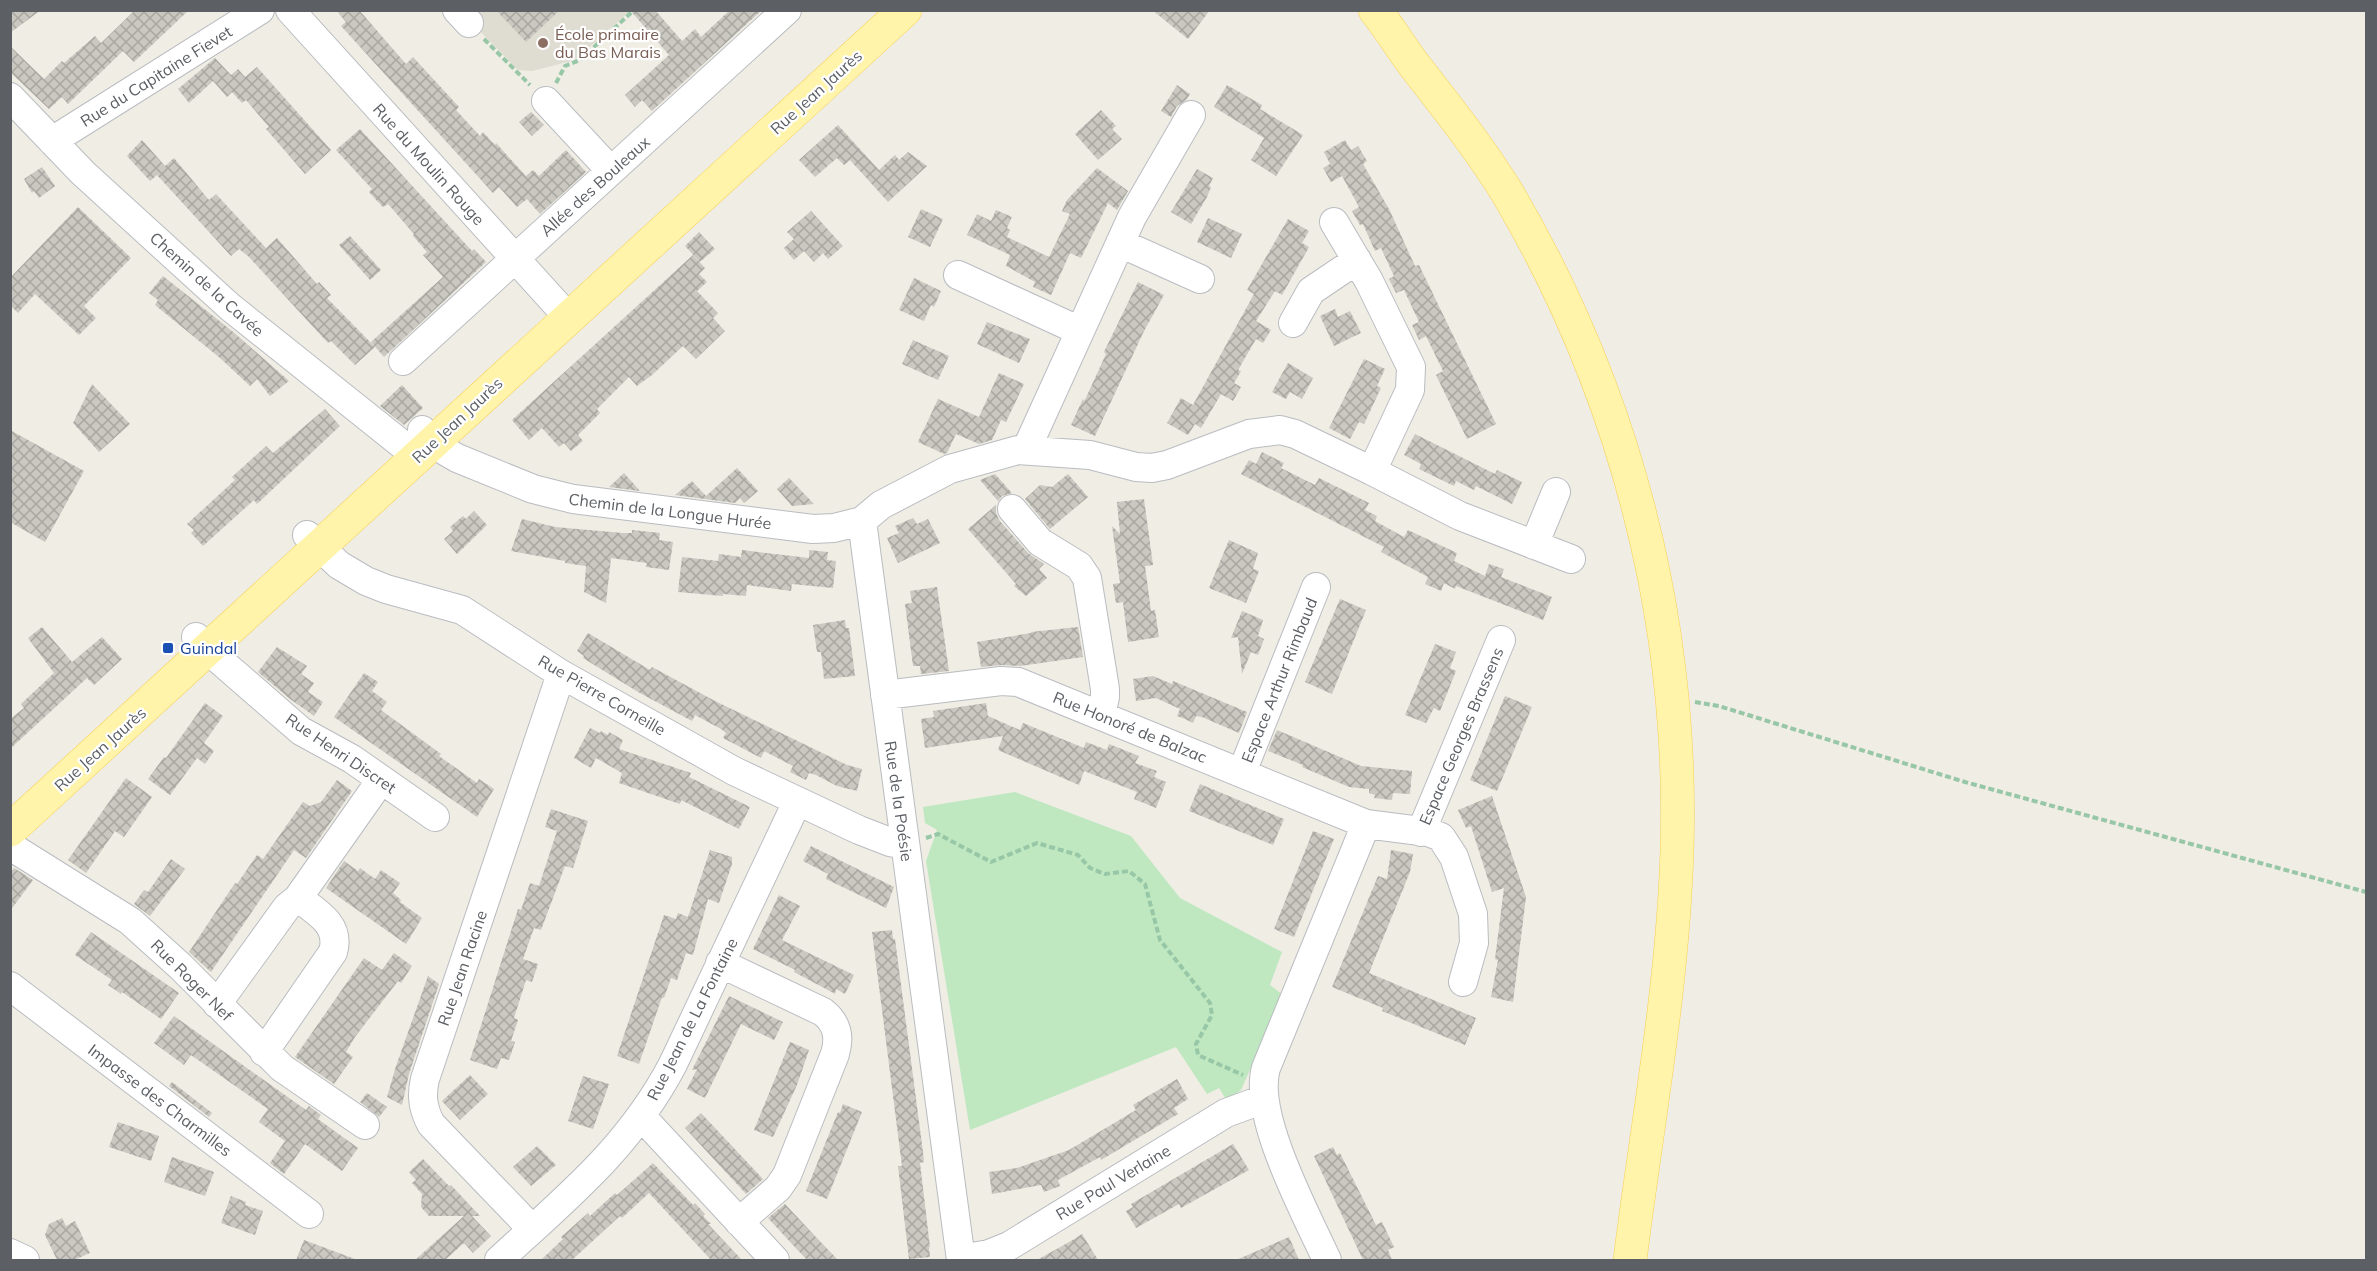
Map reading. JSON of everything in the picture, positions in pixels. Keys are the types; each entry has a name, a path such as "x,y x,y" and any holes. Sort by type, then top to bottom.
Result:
{"main road":[{"name":"Rue Jean Jaurès","path":"563,312 879,10"},
{"name":"Rue Jean Jaurès","path":"10,830 202,643 313,541 563,312 905,10"},
{"path":"1354,10 1417,69"},
{"path":"1376,10 1507,193 1551,275 1594,369 1626,460 1643,522 1657,591 1673,701 1677,775 1677,850 1666,983 1630,1260"},
{"name":"Rue Jean Jaurès","path":"10,806 202,643"}],"street":[{"name":"Rue du Capitaine Fievet","path":"52,141 260,10"},
{"name":"Rue du Moulin Rouge","path":"290,10 563,312"},
{"name":"Allée des Bouleaux","path":"403,361 787,10"},
{"name":"Chemin de la Cavée","path":"10,97 83,173 236,312 419,444"},
{"path":"546,101 611,171"},
{"path":"1026,450 1120,243 1142,199 1191,115"},
{"path":"1334,222 1357,260 1408,359 1412,375 1410,390 1372,471"},
{"path":"1120,243 1200,279"},
{"path":"1293,323 1311,291 1357,260"},
{"path":"958,275 1080,331"},
{"path":"862,521 881,506 950,469 1001,453 1026,450 1090,454 1136,467 1152,468 1167,465 1249,434 1280,430 1295,434 1460,516 1571,559"},
{"name":"Chemin de la Longue Hurée","path":"419,444 533,489 573,499 813,529 834,528 862,521"},
{"path":"1534,544 1556,492"},
{"path":"1012,509 1040,542 1084,571 1089,587 1105,688 1101,715"},
{"name":"Rue de la Poésie","path":"862,521 961,1259"},
{"name":"Rue Pierre Corneille","path":"313,541 347,571 376,586 462,610 561,674 734,771 883,840 905,845"},
{"name":"Espace Arthur Rimbaud","path":"1242,772 1316,587"},
{"name":"Espace Georges Brassens","path":"1421,832 1501,640"},
{"name":"Rue Henri Discret","path":"202,643 301,731 344,754 435,817"},
{"name":"Rue Jean Racine","path":"532,1229 436,1130 424,1110 422,1094 425,1079 561,674"},
{"name":"Rue Honoré de Balzac","path":"885,695 1010,681 1026,684 1366,824 1441,837 1449,848 1470,903 1475,933 1463,982"},
{"path":"217,1004 287,907 298,898 381,780"},
{"name":"Rue Jean de La Fontaine","path":"499,1260 599,1168 641,1116 669,1071 797,802"},
{"path":"1327,1260 1283,1162 1263,1092 1266,1068 1366,824"},
{"name":"Rue Roger Nef","path":"10,846 130,921 180,966 264,1052 288,1073 365,1125"},
{"path":"264,1052 335,947 334,934 328,921 298,898"},
{"path":"720,963 823,1012 835,1027 838,1039 835,1054 787,1175 778,1188 739,1222"},
{"name":"Impasse des Charmilles","path":"10,986 309,1214"},
{"name":"Rue Paul Verlaine","path":"961,1259 989,1254 1009,1246 1263,1092"},
{"path":"641,1116 775,1260"},
{"path":"10,1253 25,1260"}],"path":[{"path":"463,17 546,101 566,66 580,60 634,10"},
{"path":"1673,701 1719,706 1965,782 2367,892"},
{"path":"905,845 938,834 991,862 1037,843 1078,855 1090,868 1105,874 1129,871 1145,884 1160,940 1210,1003 1212,1015 1196,1044 1198,1055 1263,1092"}],"shaded area":[{"name":"École primaire du Bas Marais","path":"473,11 630,11 575,60 532,71 518,70 474,25"}],"green space":[{"path":"1015,792 1131,836 1180,898 1282,952 1270,985 1283,995 1241,1090 1227,1101 1219,1088 1207,1094 1176,1047 970,1130 926,861 937,830 925,823 923,807"}],"building":[{"path":"10,10 41,10 10,33"},
{"path":"135,10 189,10 134,62 123,51 68,104 62,97 49,109 10,72 10,46 44,79 62,61 64,63 95,36 101,43"},
{"path":"336,10 359,10 406,64 413,57 459,107 456,110 480,136 483,132 495,145 496,143 526,176 533,170 539,176 566,150 586,172 540,214 527,199 517,207 499,187 493,193 341,26 346,22"},
{"path":"496,10 560,10 526,42"},
{"path":"630,10 655,10 682,41 695,29 701,37 730,10 762,10 652,111 642,100 635,107 625,95 669,55"},
{"path":"1152,10 1210,10 1188,39"},
{"path":"215,58 231,75 238,69 245,77 257,67 331,150 305,174 266,129 269,127 246,100 242,103 232,92 227,97 213,81 189,103 178,89"},
{"path":"1177,85 1190,94 1177,106 1171,117 1161,111"},
{"path":"1227,85 1262,105 1260,109 1303,135 1276,176 1251,160 1264,138 1214,107"},
{"path":"1101,110 1116,126 1112,129 1122,139 1098,160 1075,134"},
{"path":"531,112 544,125 532,136 519,122"},
{"path":"838,125 879,170 895,155 899,160 908,152 927,166 888,202 850,160 844,165 837,158 815,177 799,160"},
{"path":"360,129 472,251 474,249 486,262 384,357 371,342 443,277 423,255 427,252 413,236 414,234 388,204 383,207 377,201 369,192 372,189 336,150"},
{"path":"142,140 165,166 174,158 209,200 216,194 266,248 277,238 317,284 319,282 331,295 327,298 375,347 355,365 331,341 328,343 248,256 239,249 231,256 157,175 150,181 127,156"},
{"path":"1345,140 1351,150 1358,146 1367,161 1363,164 1389,209 1415,266 1419,265 1496,424 1467,439 1436,375 1443,371 1426,336 1419,340 1412,325 1419,322 1404,290 1396,293 1389,279 1394,276 1381,248 1375,251 1363,224 1360,225 1352,211 1359,207 1342,176 1331,182 1323,168 1330,164 1324,152"},
{"path":"42,167 55,186 39,198 34,191 32,193 24,179"},
{"path":"1097,168 1128,191 1117,210 1108,203 1081,258 1070,253 1051,295 1033,287 1035,282 1006,266 1010,255 967,235 977,214 991,221 996,210 1012,217 1007,228 1010,230 1007,237 1049,257 1070,214 1062,211 1067,200"},
{"path":"1197,169 1213,178 1207,197 1191,224 1171,212"},
{"path":"78,207 131,258 84,306 96,318 79,335 35,294 18,313 10,305 10,278"},
{"path":"921,209 943,219 930,247 908,237"},
{"path":"811,211 843,246 828,259 823,253 814,262 804,251 794,260 784,248 794,239 787,232"},
{"path":"1208,218 1242,234 1231,258 1197,242"},
{"path":"1288,219 1309,231 1302,243 1309,247 1282,295 1275,291 1256,321 1271,330 1263,343 1256,339 1238,370 1241,371 1234,383 1241,387 1233,401 1221,394 1201,428 1195,424 1188,435 1167,423 1181,398 1193,405 1254,294 1247,290"},
{"path":"699,232 715,249 700,262 685,246"},
{"path":"350,236 381,270 370,280 339,245"},
{"path":"693,255 705,268 699,274 707,282 697,291 718,313 713,318 725,331 696,359 683,346 637,386 629,377 597,409 600,413 578,435 583,441 571,451 564,443 559,447 542,428 529,440 512,420"},
{"path":"163,276 232,331 289,381 270,396 257,379 250,386 220,358 155,305 158,300 149,293"},
{"path":"914,278 941,291 924,321 899,310"},
{"path":"1138,282 1164,295 1144,331 1095,436 1071,425 1083,399 1084,402 1106,354 1104,352"},
{"path":"1335,309 1338,317 1350,311 1361,333 1334,346 1320,316"},
{"path":"987,322 1030,339 1019,363 977,344"},
{"path":"913,340 949,356 938,380 902,364"},
{"path":"1364,359 1385,369 1377,386 1381,388 1364,424 1359,422 1350,439 1329,428"},
{"path":"1288,363 1313,378 1302,399 1290,392 1286,399 1272,392"},
{"path":"999,373 1024,384 1006,422 1001,420 992,440 979,444 956,434 947,453 944,454 918,442 938,399 979,417"},
{"path":"92,384 130,424 99,452 73,423"},
{"path":"402,385 423,408 404,425 380,406"},
{"path":"325,409 340,426 257,504 254,500 203,546 191,533 194,530 187,524 235,480 232,477 266,446 273,453"},
{"path":"10,430 84,471 45,542 10,522"},
{"path":"1415,434 1495,474 1497,470 1522,482 1512,504 1476,486 1474,490 1456,481 1454,486 1419,469 1421,464 1404,455"},
{"path":"1262,452 1284,463 1281,468 1315,485 1319,478 1369,503 1365,510 1377,516 1375,521 1404,537 1408,530 1457,553 1454,561 1485,576 1489,564 1504,569 1501,577 1552,597 1543,620 1456,586 1455,589 1444,583 1441,591 1425,584 1428,577 1381,552 1384,547 1241,474 1249,460 1256,464"},
{"path":"737,468 758,491 744,503 740,498 735,503 675,495 692,481 706,496"},
{"path":"624,473 640,491 609,487"},
{"path":"995,474 1012,493 1002,496 998,501 980,480"},
{"path":"1068,474 1088,497 1050,529 1025,499 1040,485 1052,487"},
{"path":"789,478 814,504 792,506 777,489"},
{"path":"1144,499 1153,565 1145,566 1151,611 1155,610 1159,637 1128,642 1123,602 1116,603 1113,584 1120,583 1112,526 1120,534 1117,502"},
{"path":"996,505 999,520 1028,553 1044,564 1039,569 1047,578 1026,596 1014,586 1016,584 968,529"},
{"path":"474,511 487,525 457,554 444,539 453,531 450,527 463,516 466,519"},
{"path":"913,518 917,524 928,519 940,543 898,563 887,538 899,533 895,526"},
{"path":"522,519 555,527 622,533 632,533 632,530 660,533 659,540 673,542 669,570 646,567 647,563 611,558 606,603 584,592 586,566 511,551"},
{"path":"1229,540 1258,553 1253,569 1259,571 1246,603 1209,588"},
{"path":"742,550 809,558 809,550 828,552 827,560 836,561 833,588 792,584 791,591 747,585 746,596 678,592 682,557 718,561 719,554 741,557"},
{"path":"937,587 949,671 921,674 920,666 913,666 905,604 912,603 910,591"},
{"path":"1340,599 1366,610 1332,694 1305,682"},
{"path":"1242,611 1263,620 1258,636 1264,639 1258,655 1251,652 1242,674 1238,637 1231,638"},
{"path":"845,620 846,628 849,628 855,676 824,679 821,652 817,652 813,625"},
{"path":"42,627 72,662 102,637 122,659 94,685 87,678 10,749 10,719 24,708 21,704 54,673 28,638"},
{"path":"1078,627 1083,657 1020,666 981,667 977,642 1031,632"},
{"path":"588,633 650,670 652,667 715,701 847,765 862,769 857,791 837,786 809,773 806,780 790,772 793,766 764,751 761,758 723,738 726,733 695,715 692,721 638,692 583,658 584,656 577,651"},
{"path":"1435,644 1456,652 1450,668 1456,671 1440,711 1434,708 1426,723 1405,715"},
{"path":"277,647 307,666 301,674 314,683 308,692 323,702 314,716 258,672"},
{"path":"364,673 378,682 372,691 387,702 381,710 477,783 479,779 494,789 477,817 334,717"},
{"path":"1153,676 1172,684 1173,681 1247,712 1239,733 1202,717 1196,716 1193,723 1177,716 1180,709 1156,698 1136,701 1133,679"},
{"path":"1505,696 1532,707 1497,791 1470,780"},
{"path":"205,703 223,716 204,743 214,751 205,764 197,758 170,795 148,779 164,757 166,758"},
{"path":"986,703 988,716 1020,730 1023,723 1084,748 1086,742 1107,750 1109,744 1139,756 1135,763 1157,771 1154,777 1166,782 1156,808 1134,799 1137,792 1084,771 1079,785 998,750 1003,736 925,748 921,719 934,717 933,711"},
{"path":"590,728 608,735 609,732 623,740 619,749 691,773 689,777 750,807 739,829 681,800 680,804 619,783 622,773 596,758 591,768 574,758"},
{"path":"1277,730 1361,766 1412,771 1410,794 1393,793 1392,800 1374,798 1375,795 1369,793 1369,789 1349,787 1268,751"},
{"path":"126,778 152,797 124,837 115,831 86,873 68,860"},
{"path":"337,780 352,791 306,858 294,850 211,972 189,952 235,883 237,884 257,855 263,859 303,802 310,806 321,802"},
{"path":"1200,784 1284,819 1273,845 1189,811"},
{"path":"1492,796 1526,897 1513,1002 1491,997 1498,960 1495,959 1504,888 1492,892 1471,826 1466,828 1458,810"},
{"path":"551,809 588,821 573,868 565,866 541,930 534,928 523,959 538,964 532,982 526,980 514,1018 518,1020 511,1041 515,1042 509,1060 501,1058 497,1069 470,1060 518,909 521,910 530,883 539,886 557,831 545,827"},
{"path":"1313,831 1334,839 1294,937 1274,929"},
{"path":"811,846 894,887 886,908 826,879 828,874 803,861"},
{"path":"710,850 732,857 732,864 719,903 708,899 693,955 686,953 677,980 671,978 664,998 662,997 639,1064 617,1056 664,915 676,919 678,913 688,917"},
{"path":"1391,850 1413,854 1410,872 1369,973 1476,1018 1465,1045 1382,1011 1383,1008 1332,987 1378,876 1387,879"},
{"path":"171,859 185,869 150,916 134,904 144,890 148,892"},
{"path":"344,861 358,871 360,868 375,879 381,870 400,883 393,893 401,900 400,902 422,918 406,944 326,888"},
{"path":"14,868 33,880 10,911 10,873"},
{"path":"779,895 800,906 782,940 854,975 845,994 836,989 835,994 753,949"},
{"path":"892,930 923,1152 924,1162 920,1163 930,1247 930,1257 909,1259 898,1166 902,1166 872,932"},
{"path":"91,932 179,993 161,1019 108,985 112,980 75,955"},
{"path":"394,953 412,966 401,983 398,981 355,1037 346,1052 353,1057 334,1084 295,1057 364,958 382,970"},
{"path":"428,976 439,984 409,1074 402,1105 387,1097"},
{"path":"729,996 783,1022 774,1040 741,1024 705,1098 687,1089 697,1069 692,1070"},
{"path":"174,1016 306,1110 309,1106 321,1115 318,1119 358,1148 342,1171 305,1144 284,1174 270,1163 285,1141 259,1122 268,1109 191,1055 184,1065 154,1043"},
{"path":"790,1042 809,1050 797,1085 773,1137 754,1130"},
{"path":"470,1075 488,1094 460,1120 442,1101"},
{"path":"583,1076 609,1084 593,1129 568,1121"},
{"path":"1177,1079 1188,1099 1174,1108 1178,1114 1101,1160 1100,1157 1058,1180 1060,1186 1044,1192 1041,1185 992,1194 989,1172 1017,1168 1069,1150 1136,1110 1133,1105"},
{"path":"172,1082 212,1113 209,1117 169,1086"},
{"path":"367,1093 387,1107 379,1117 360,1102"},
{"path":"843,1104 862,1112 827,1199 806,1191"},
{"path":"701,1113 763,1179 746,1194 685,1128"},
{"path":"118,1122 159,1136 151,1161 109,1147"},
{"path":"1233,1144 1249,1170 1181,1208 1179,1204 1136,1228 1126,1211 1133,1207 1131,1204"},
{"path":"537,1146 556,1165 531,1186 513,1167"},
{"path":"1333,1147 1337,1155 1340,1153 1376,1225 1382,1222 1394,1247 1388,1250 1392,1260 1363,1260 1314,1156"},
{"path":"172,1157 214,1172 205,1196 164,1182"},
{"path":"423,1159 480,1216 472,1216 491,1236 473,1253 464,1243 445,1260 415,1260 464,1216 429,1216 421,1207 422,1194 412,1183 416,1180 409,1172"},
{"path":"653,1163 693,1205 695,1203 711,1224 708,1224 742,1260 711,1260 649,1193 572,1260 541,1260 563,1239 561,1237 588,1213 590,1216"},
{"path":"231,1196 246,1202 245,1205 263,1211 255,1235 221,1223"},
{"path":"785,1204 838,1260 807,1260 768,1218"},
{"path":"62,1218 66,1226 75,1221 90,1253 74,1260 57,1260 45,1235 49,1224"},
{"path":"1082,1234 1098,1260 1037,1260 1071,1241"},
{"path":"1289,1237 1299,1260 1236,1260"},
{"path":"304,1240 355,1259 296,1260"}],"place":[{"name":"École primaire du Bas Marais","path":"543,43"},
{"name":"Guindal","path":"168,648"}]}
